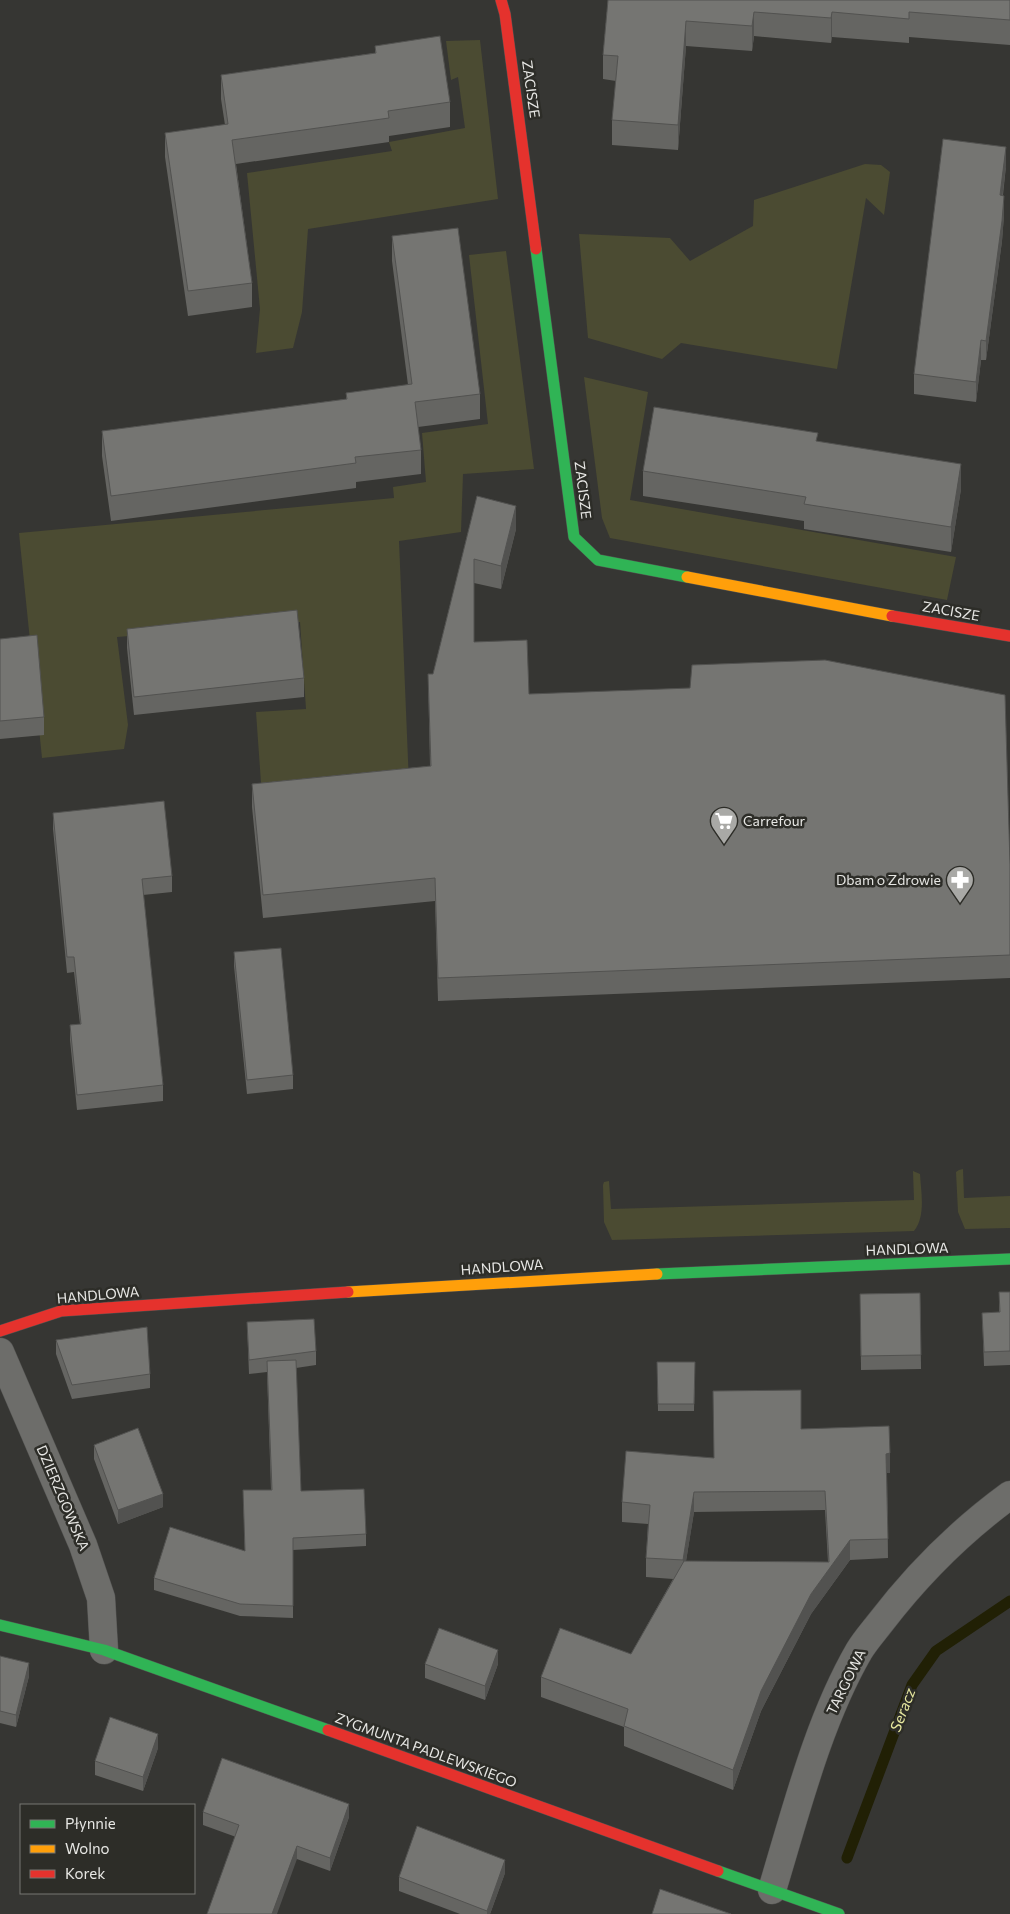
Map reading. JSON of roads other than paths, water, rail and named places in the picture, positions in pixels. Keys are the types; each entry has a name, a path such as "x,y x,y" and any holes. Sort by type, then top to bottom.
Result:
{"street":[{"name":"ZACISZE","path":"501,0 506,14 574,537 598,560 968,630 1010,636"},
{"name":"HANDLOWA","path":"0,1331 61,1312 589,1277 1010,1259"},
{"name":"DZIERZGOWSKA","path":"0,1352 83,1545 101,1598 104,1650"},
{"name":"TARGOWA","path":"772,1890 799,1800 829,1713 860,1650 904,1592 985,1514 1010,1495"},
{"name":"ZYGMUNTA PADLEWSKIEGO","path":"0,1624 104,1650 839,1914"}],"waterway":[{"name":"Seracz","path":"847,1858 912,1685 936,1651 1010,1601"}],"place":[{"name":"Carrefour","path":"724,845"},
{"name":"Dbam o Zdrowie","path":"960,904"}]}
